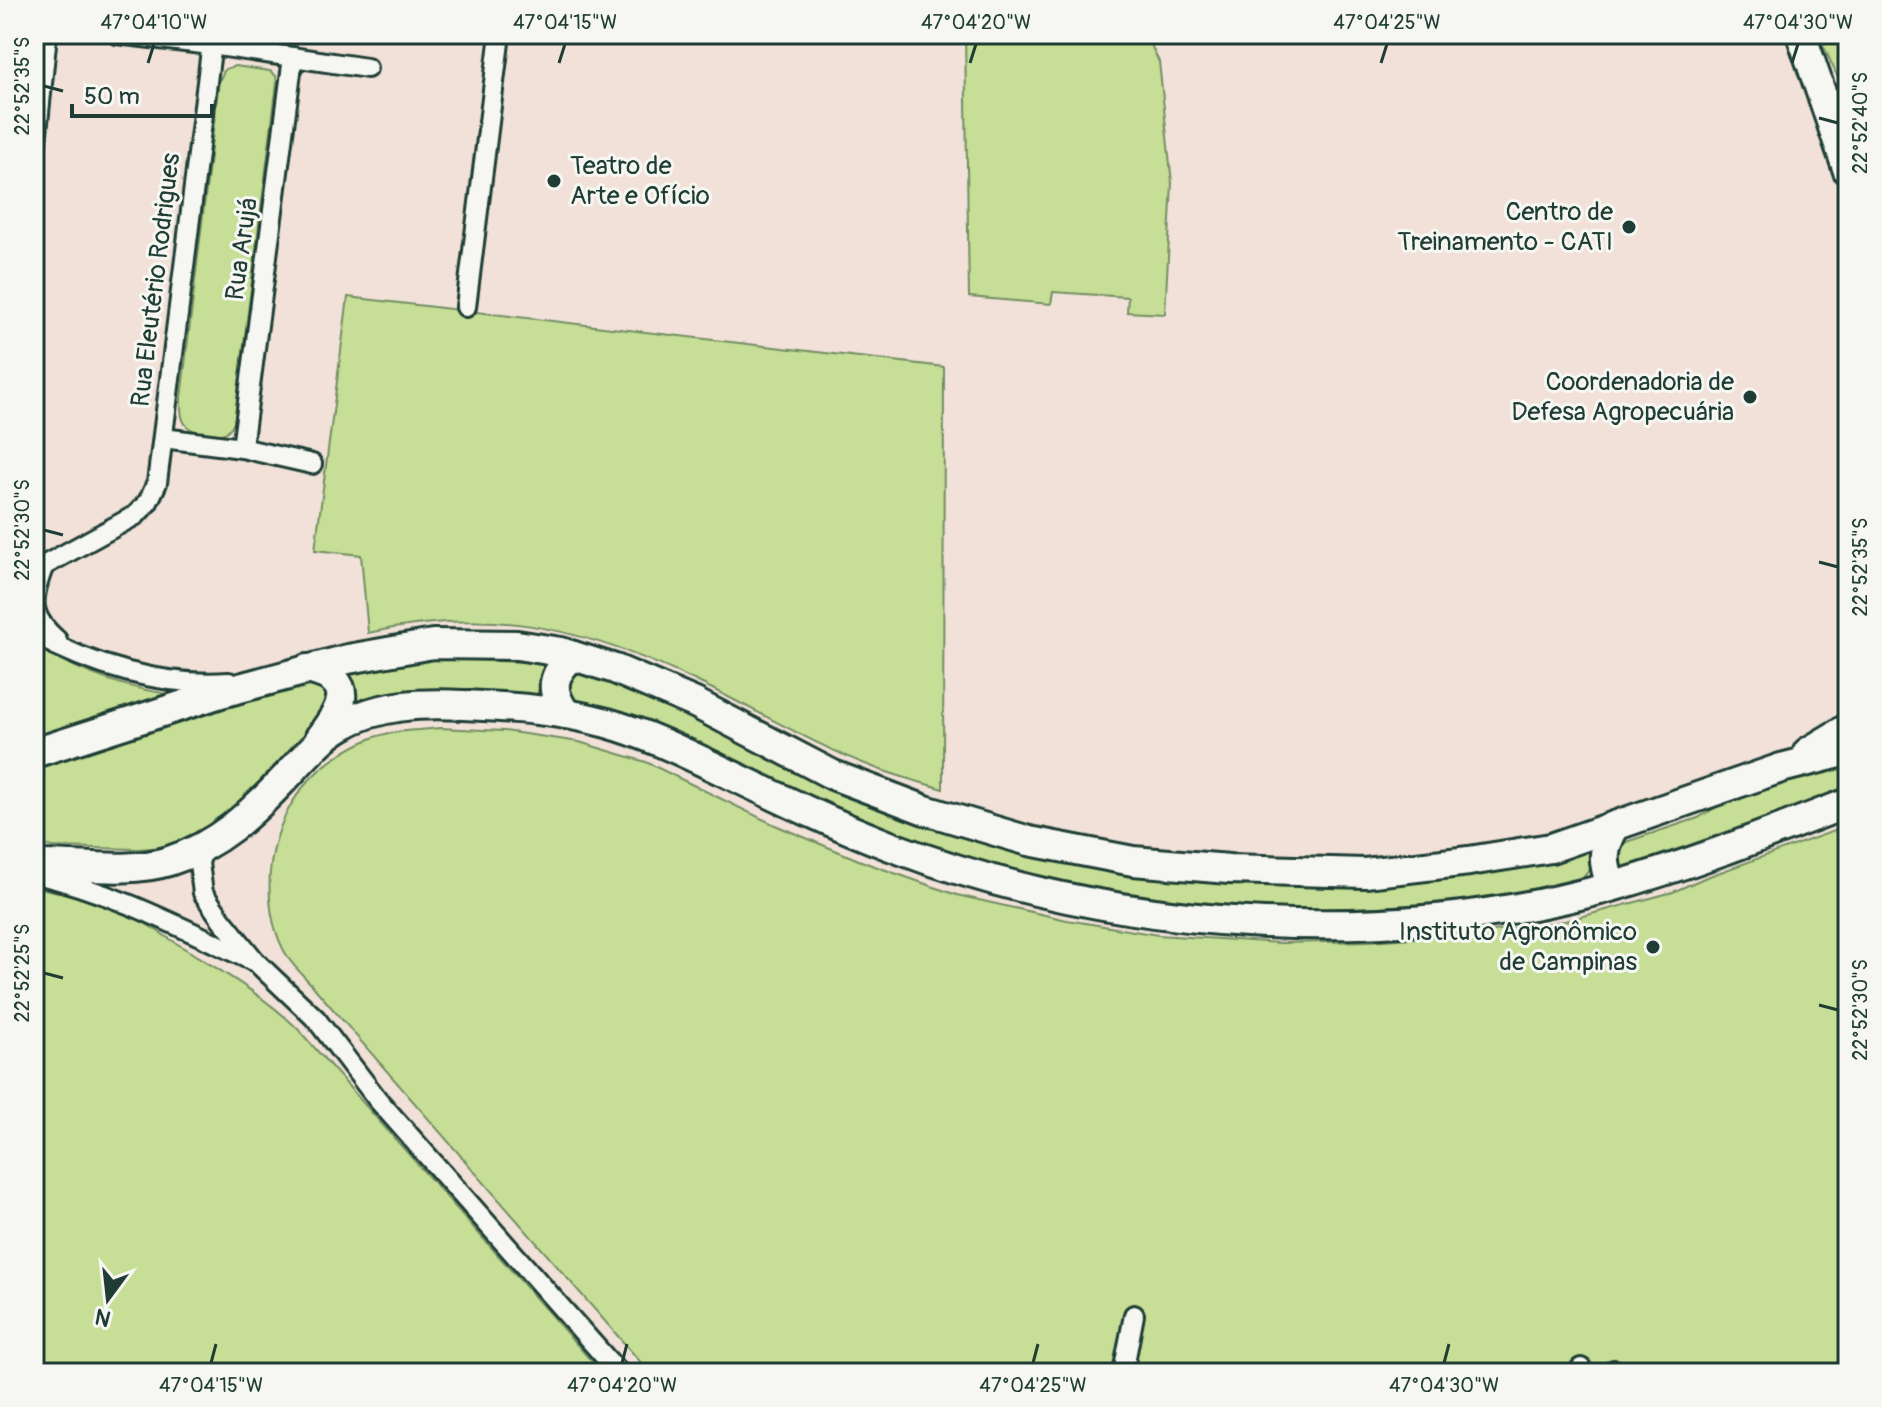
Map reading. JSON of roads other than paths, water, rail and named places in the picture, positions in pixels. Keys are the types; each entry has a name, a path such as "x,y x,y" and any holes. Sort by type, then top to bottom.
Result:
{"main road":[{"path":"1801,36 1848,110"},
{"path":"1801,36 1848,171"},
{"path":"34,753 272,679 348,659 433,644 517,645 573,656 615,669 695,703 833,775 925,810 1029,841 1133,861 1229,869 1365,873 1551,848 1781,768 1848,751"},
{"path":"566,714 555,698 554,681 562,665 573,656"},
{"path":"305,757 335,716 341,699 334,678 307,669"},
{"path":"34,865 129,866 166,862 204,846 223,837 246,818 305,757 342,725 393,707 463,705 566,714 610,724 685,752 846,828 925,858 1048,892 1135,909 1258,922 1386,921 1466,915 1532,904 1612,886 1684,865 1848,803"},
{"path":"1781,768 1848,728"},
{"path":"1612,886 1603,860 1604,849 1614,828"}],"street":[{"path":"34,162 47,34"},
{"path":"117,34 212,39 293,57 367,68"},
{"path":"466,307 500,34"},
{"name":"Rua Eleutério Rodrigues","path":"39,568 136,515 148,502 157,483 212,39"},
{"path":"34,49 42,83"},
{"name":"Rua Arujá","path":"242,448 293,57"},
{"path":"163,438 242,448 312,464"},
{"path":"39,568 34,609 43,628 84,658"},
{"path":"34,634 84,658 160,679 205,684 272,679"},
{"path":"204,846 199,863 203,893 256,962 316,1019 378,1100 619,1373"},
{"path":"34,874 75,883 141,908 256,962"},
{"path":"1123,1373 1134,1315"}],"place":[{"name":"Teatro de Arte e Ofício","path":"554,181"},
{"name":"Centro de Treinamento - CATI","path":"1629,227"},
{"name":"Coordenadoria de Defesa Agropecuária","path":"1750,397"},
{"name":"Instituto Agronômico de Campinas","path":"1653,947"}]}
